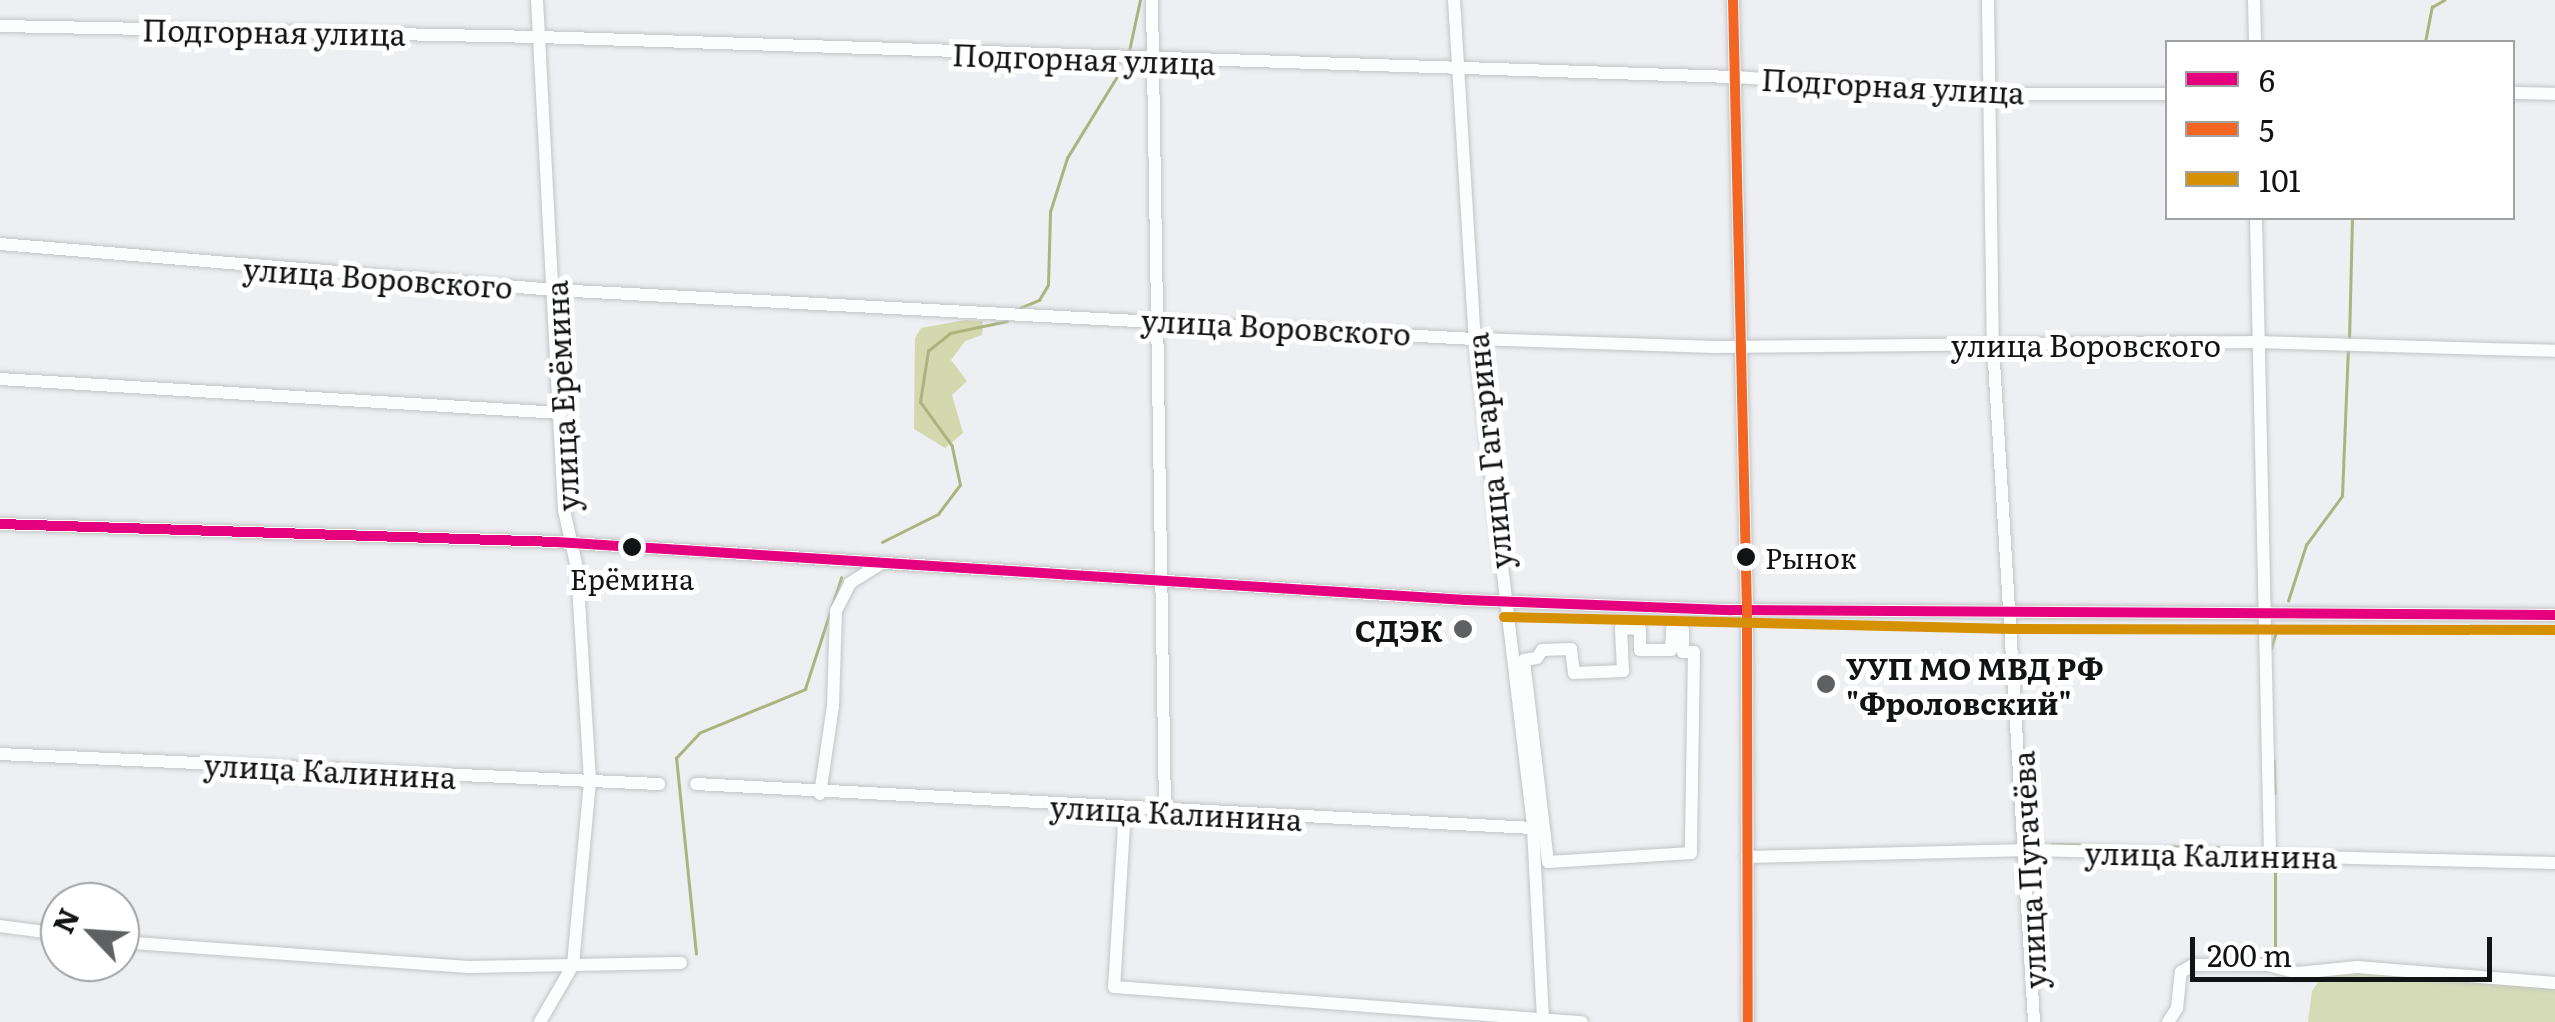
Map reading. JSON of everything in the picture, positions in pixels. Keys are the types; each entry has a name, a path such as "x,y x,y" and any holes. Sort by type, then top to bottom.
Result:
{"street":[{"name":"улица Ерёмина","path":"537,0 561,413 590,780 572,965 540,1022"},
{"path":"1152,0 1152,319 1161,429 1165,812"},
{"name":"улица Гагарина","path":"1454,0 1475,339 1533,828 1544,1020"},
{"path":"1733,0 1748,610 1748,1022"},
{"name":"улица Пугачёва","path":"1988,0 1994,344 2029,850 2034,1022"},
{"path":"2254,0 2255,40"},
{"name":"Подгорная улица","path":"0,26 539,36 1152,62 1736,77 1990,94 2165,94"},
{"path":"2515,94 2555,94"},
{"path":"2256,220 2270,854"},
{"name":"улица Воровского","path":"0,244 555,290 1475,339 1742,346 2256,342 2555,351"},
{"path":"0,379 561,413"},
{"path":"0,524 572,542 1504,602 2014,614 2555,615"},
{"path":"820,794 841,594 860,574 886,562"},
{"path":"1621,628 1640,629 1640,650 1671,650 1672,630 1683,630 1683,652 1694,652 1691,853 1548,862 1524,660 1542,650 1571,649 1574,672 1623,671 1621,628"},
{"name":"улица Калинина","path":"0,754 659,784"},
{"name":"улица Калинина","path":"696,784 820,794 1533,828"},
{"path":"1126,810 1114,987 1582,1022"},
{"name":"улица Калинина","path":"1747,857 2029,850 2555,863"},
{"path":"0,926 40,931"},
{"path":"140,943 468,967 681,963"},
{"path":"2168,1022 2178,1008 2181,972 2192,965 2268,965 2298,973 2357,967 2555,982"}],"green space":[{"path":"965,320 983,321 982,335 965,341 951,360 967,381 952,395 963,433 945,448 914,429 915,338 921,328"},
{"path":"2354,971 2555,989 2555,1022 2308,1022 2312,991 2323,975"}],"waterway":[{"path":"1129,51 1140,0"},
{"path":"2425,40 2432,7 2444,0"},
{"path":"1020,308 1039,300 1048,285 1050,212 1067,158 1119,73"},
{"path":"2349,341 2352,220"},
{"path":"882,542 938,514 960,485 952,446 920,402 928,351 950,333 1007,321"},
{"path":"2288,601 2306,545 2342,496 2348,349"},
{"path":"696,954 676,758 699,733 805,689 841,578"},
{"path":"2271,648 2275,635"},
{"path":"2274,761 2275,793"},
{"path":"2052,844 2266,848"},
{"path":"2275,861 2275,946"}],"transit line":[{"name":"5","path":"1733,0 1747,610 1748,1022"},
{"name":"6","path":"0,524 556,542 1466,600 1732,610 2555,615"},
{"name":"101","path":"1504,617 2014,629 2555,630"}],"place":[{"name":"Ерёмина","path":"632,547"},
{"name":"Рынок","path":"1746,557"},
{"name":"СДЭК","path":"1463,629"},
{"name":"УУП МО МВД РФ \"Фроловский\"","path":"1826,684"}]}
